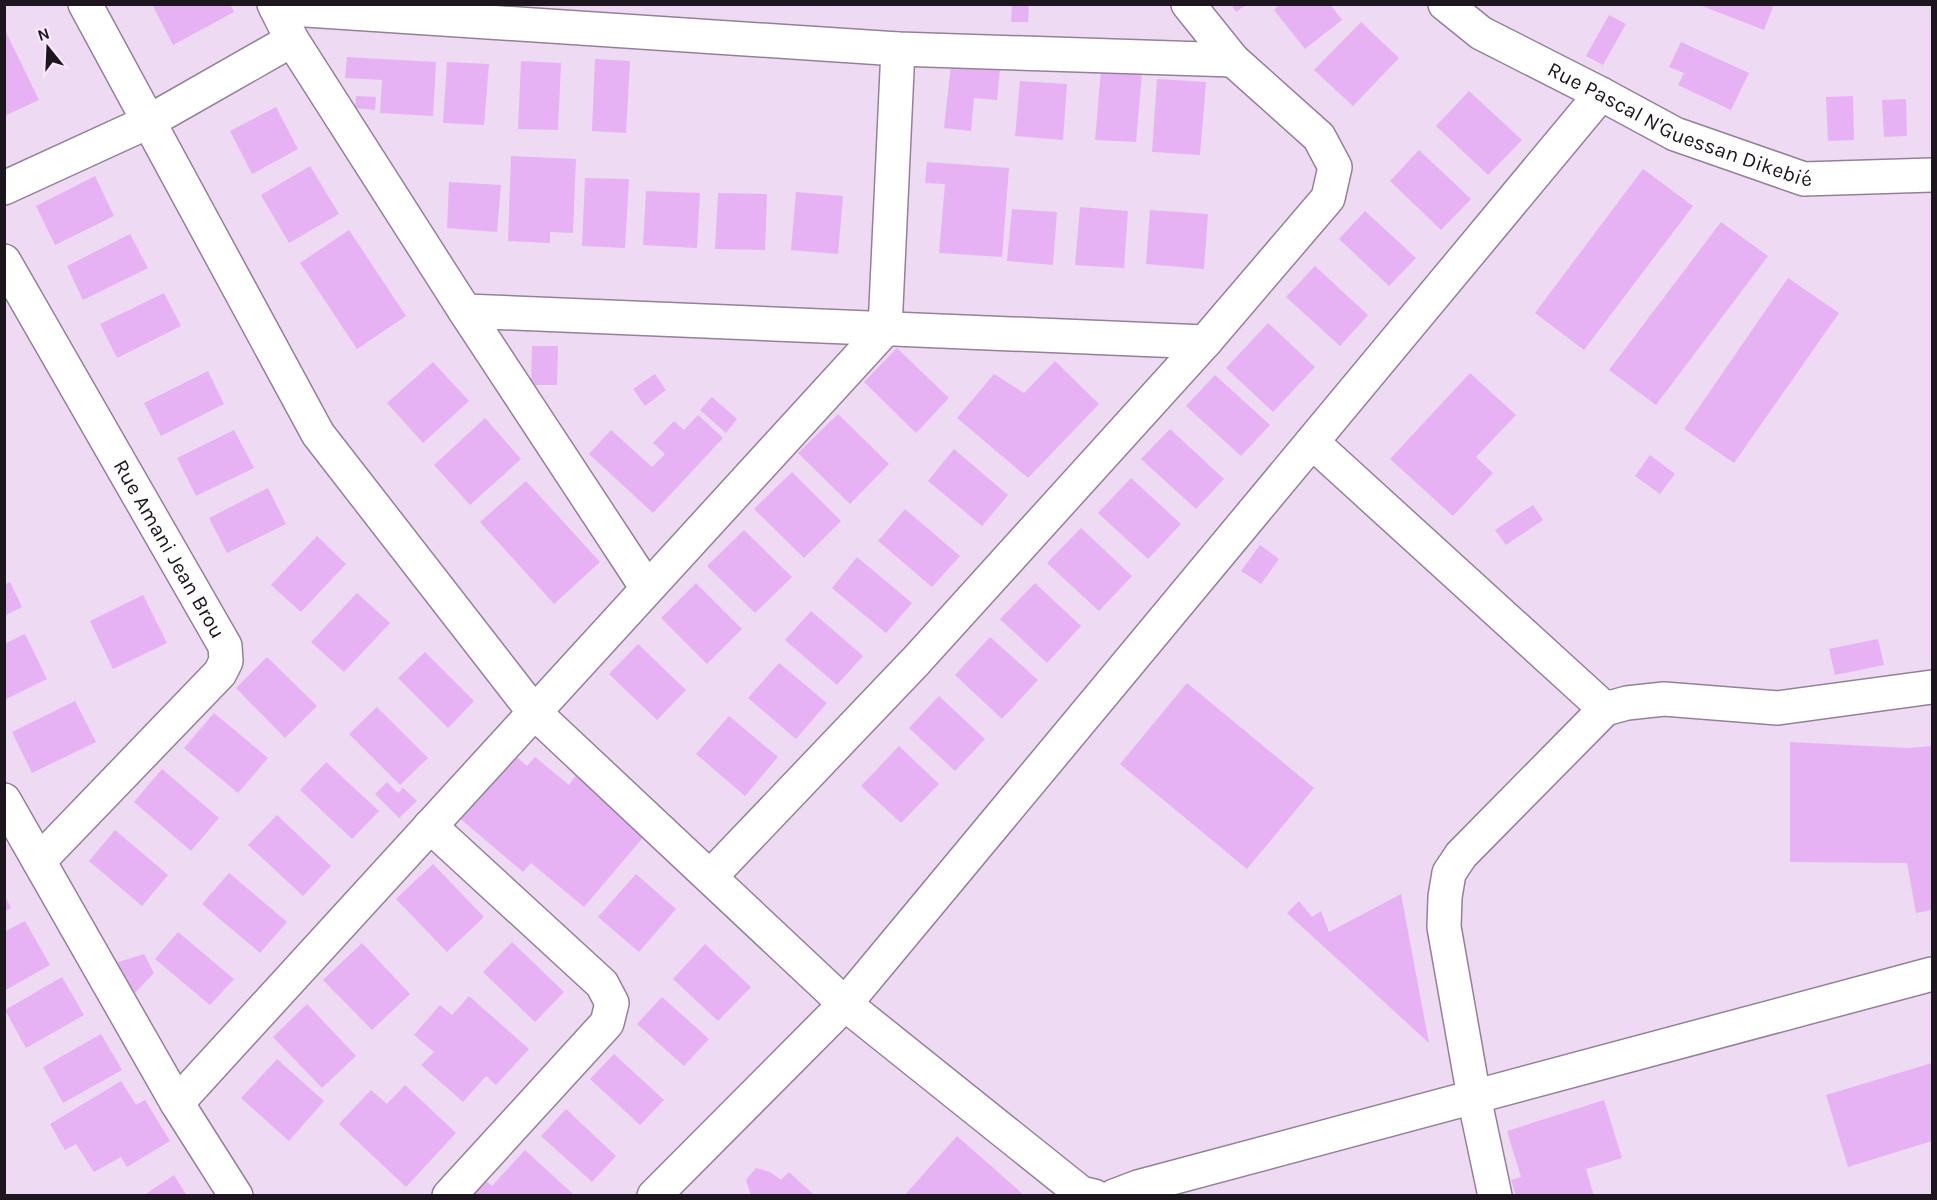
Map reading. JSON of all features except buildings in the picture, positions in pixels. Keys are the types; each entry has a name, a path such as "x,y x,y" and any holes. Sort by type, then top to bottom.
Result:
{"street":[{"path":"85,4 318,434 534,712 845,1004 1081,1193 1094,1196"},
{"path":"710,877 916,660 1205,342 1328,198 1335,167 1319,137 1233,60 1188,4"},
{"name":"Rue Pascal N'Guessan Dikebié","path":"1445,4 1481,33 1675,134 1804,179 1932,175"},
{"path":"275,6 898,49 1233,60"},
{"path":"275,6 292,40 465,311 647,588"},
{"path":"4,188 148,122 292,40"},
{"path":"177,1103 885,329 898,49"},
{"path":"654,1196 845,1004 1601,94"},
{"name":"Rue Amani Jean Brou","path":"4,261 225,646 226,662 220,673 39,861"},
{"path":"465,311 1205,342"},
{"path":"1312,442 1605,709"},
{"path":"1496,1196 1474,1097 1444,927 1449,873 1461,855 1605,709 1627,703 1664,699 1778,708 1932,687"},
{"path":"4,800 177,1103 236,1196"},
{"path":"430,826 602,984 612,1003 607,1023 449,1196"},
{"path":"1114,1196 1138,1187 1932,974"}]}
